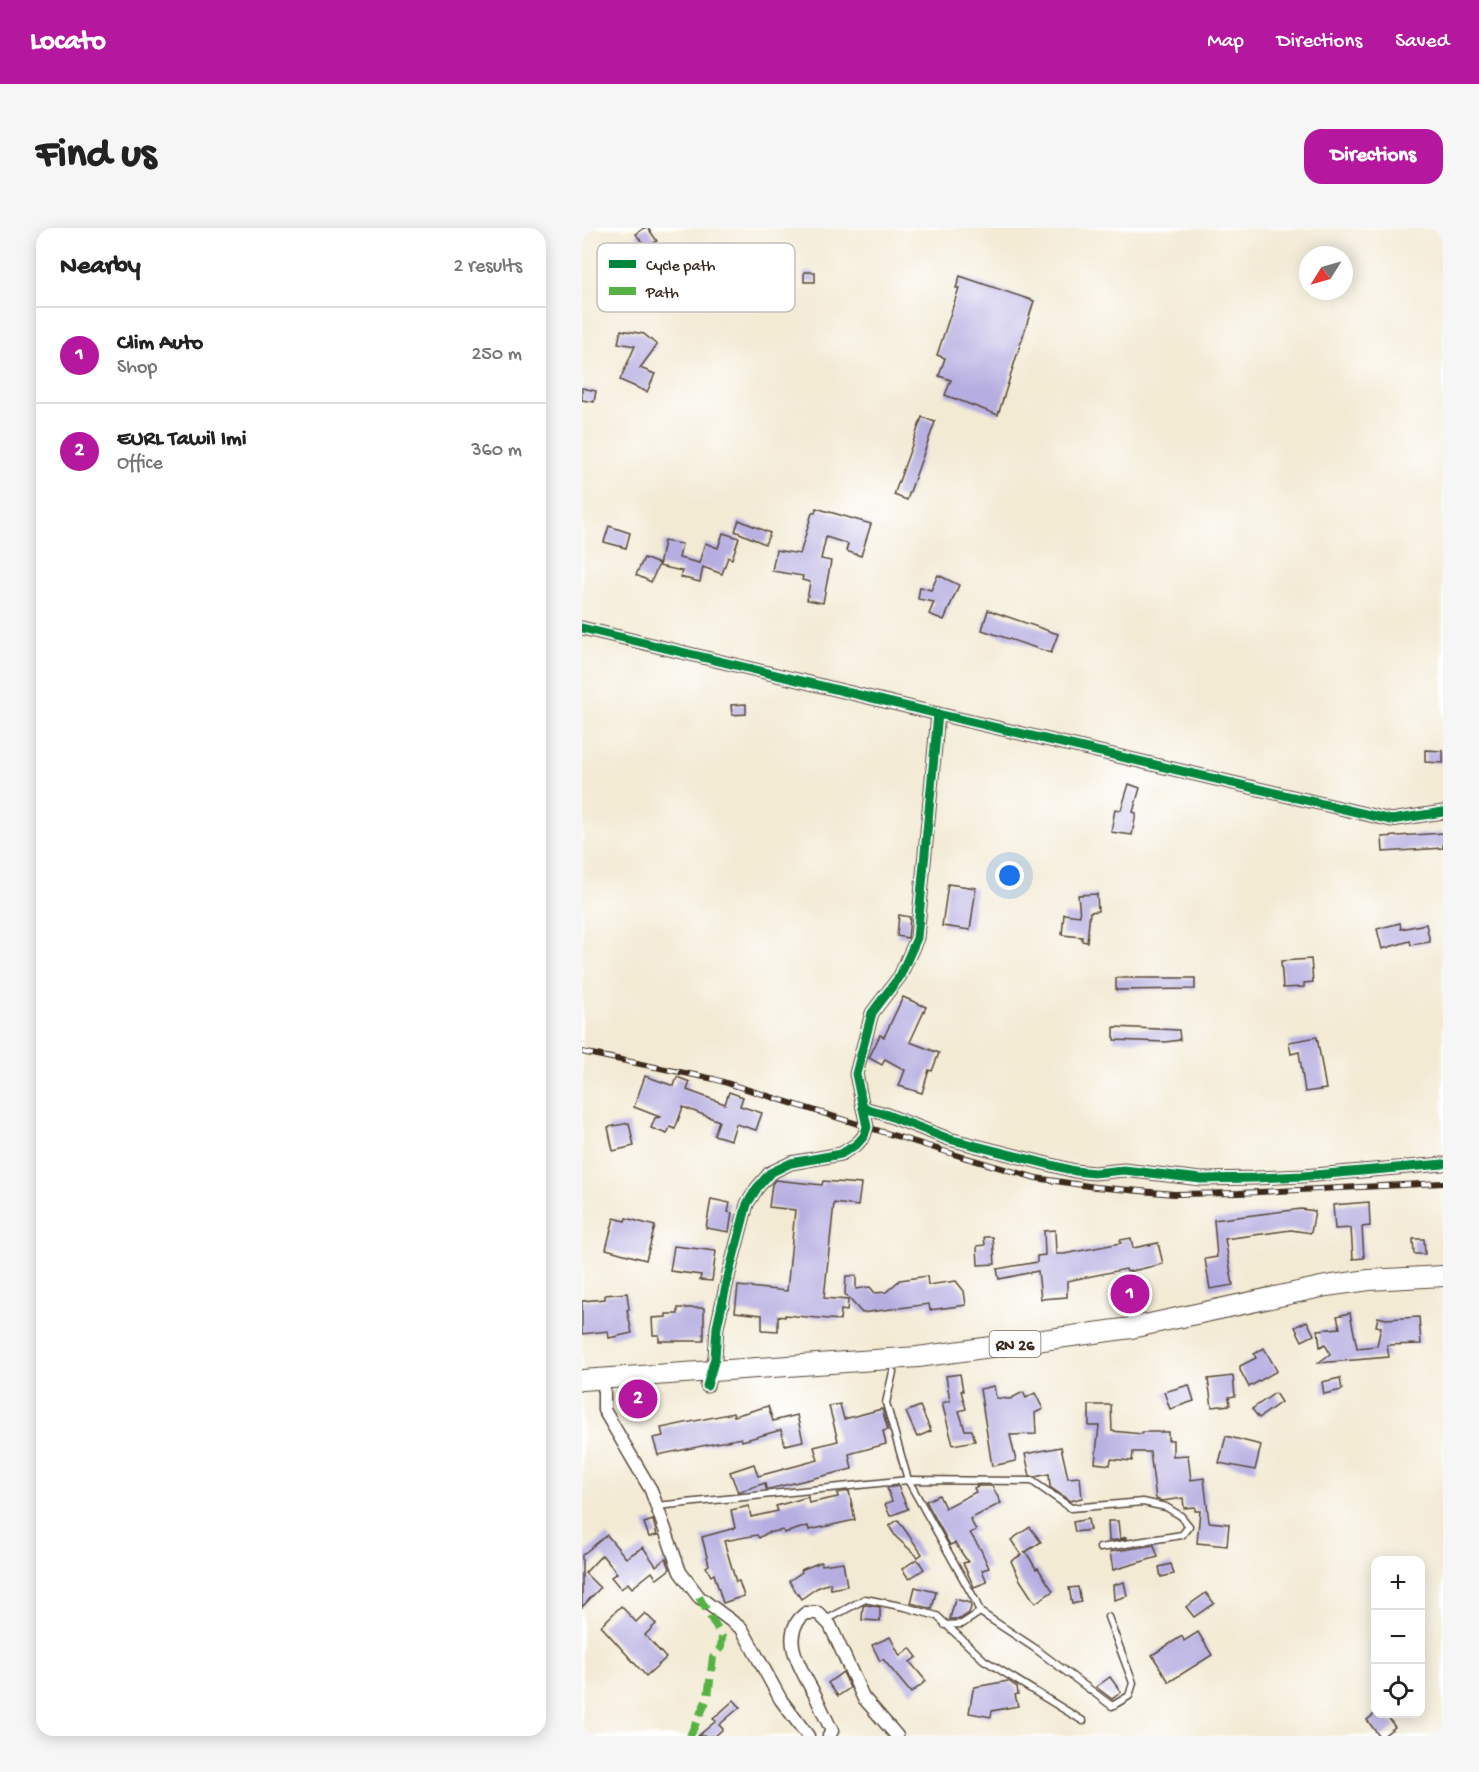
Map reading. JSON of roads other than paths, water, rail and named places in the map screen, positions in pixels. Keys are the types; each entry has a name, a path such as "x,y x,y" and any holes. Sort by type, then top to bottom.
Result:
{"main road":[{"name":"RN 26","path":"582,1393 963,1352 1153,1324 1326,1286 1369,1280 1443,1275"},
{"name":"RN 26","path":"582,1380 709,1379 893,1372 1162,1336 1280,1308 1345,1296 1443,1288"}],"street":[{"path":"582,628 1390,820 1443,812"},
{"path":"709,1379 716,1358 717,1326 724,1295 747,1204 757,1188 770,1173 791,1163 842,1154 864,1136 867,1127 856,1074 872,1013 900,976 917,938 938,714"},
{"path":"864,1108 949,1139 1075,1172 1124,1170 1201,1179 1256,1178 1443,1164"},
{"path":"604,1392 604,1410 651,1490 684,1579 699,1597 742,1629 780,1700 808,1736"},
{"path":"829,1736 832,1731 798,1666 792,1637 796,1620 806,1613 818,1613 830,1625 863,1697 897,1736"}],"lane":[{"path":"893,1372 886,1403 909,1480 980,1612 1033,1647 1112,1706 1129,1696 1133,1683 1108,1617"},
{"path":"657,1506 909,1480 1032,1482 1071,1508 1143,1502 1166,1507 1181,1516 1189,1526 1182,1535 1100,1548"},
{"path":"825,1621 865,1599 937,1616 984,1660 1083,1721"},
{"path":"945,1625 963,1624 980,1612"}],"railway":[{"path":"582,1052 714,1079 1036,1178 1095,1187 1174,1194 1443,1183"}],"place":[{"name":"Clim Auto","path":"1130,1294"},
{"name":"EURL Tawil Imi","path":"638,1399"}]}
